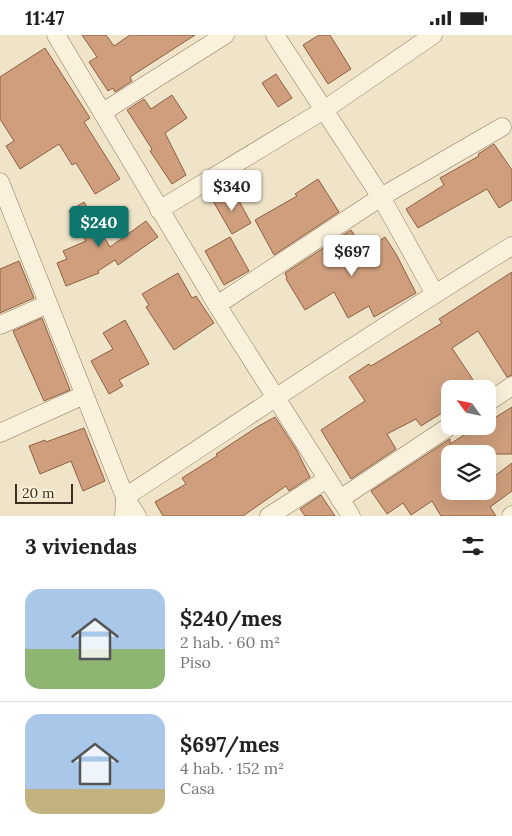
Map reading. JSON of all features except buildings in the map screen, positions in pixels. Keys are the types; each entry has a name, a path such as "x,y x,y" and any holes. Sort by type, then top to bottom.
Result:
{"street":[{"path":"56,35 217,305 351,516"},
{"path":"103,112 225,35"},
{"path":"275,35 381,197 435,293"},
{"path":"159,210 324,109 433,35"},
{"path":"217,305 381,197 502,127"},
{"path":"0,182 5,211 48,304 125,497 137,516"},
{"path":"125,497 435,293 512,246"},
{"path":"0,325 48,304"},
{"path":"496,397 512,386"},
{"path":"0,433 84,395"},
{"path":"340,499 441,432"},
{"path":"269,516 327,479"},
{"path":"124,516 125,497"}]}
